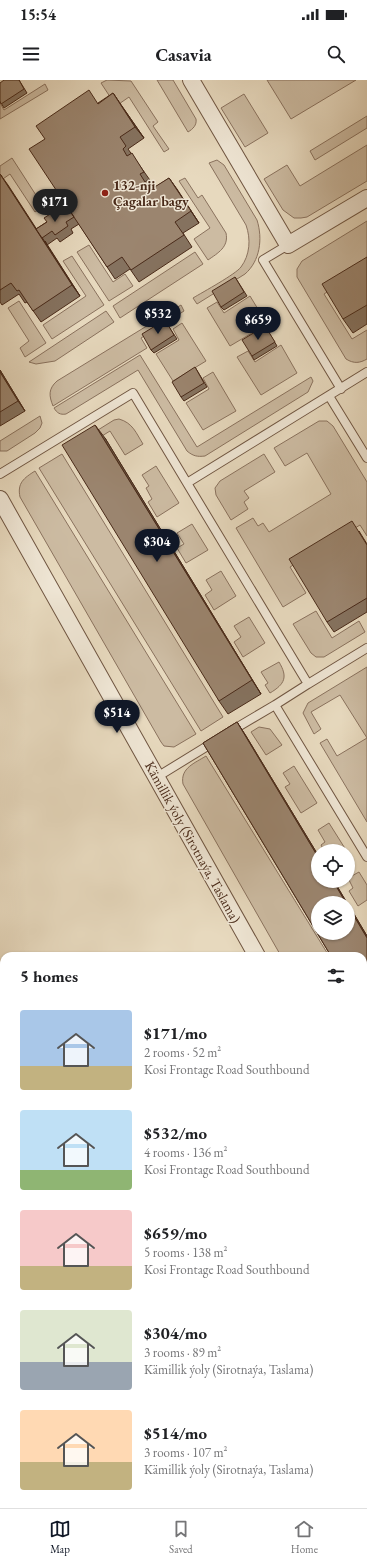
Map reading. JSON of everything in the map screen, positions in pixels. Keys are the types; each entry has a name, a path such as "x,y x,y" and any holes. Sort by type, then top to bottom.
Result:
{"street":[{"path":"191,80 288,245 367,198"},
{"name":"Kämillik ýoly (Sirotnaýa, Taslama)","path":"0,499 255,952"}],"lane":[{"path":"288,245 263,260 341,388"},
{"path":"187,483 367,372"},
{"path":"0,474 133,394 308,684"},
{"path":"329,396 367,458"},
{"path":"157,776 367,648"},
{"path":"275,705 367,857"}],"shaded area":[{"path":"107,80 131,81 158,122 153,126 169,149 164,152 129,97 116,106 101,83"},
{"path":"157,80 173,80 196,119 196,123 192,130 188,132"},
{"path":"267,80 356,80 291,119"},
{"path":"45,84 48,90 0,119 0,103 4,110"},
{"path":"244,94 268,133 245,147 221,108"},
{"path":"367,116 367,128 315,160 310,151"},
{"path":"367,145 367,181 307,217 294,218 283,210 264,179 287,165 300,186"},
{"path":"12,158 43,206 35,212 10,174 0,181 0,166"},
{"path":"217,160 224,165 257,220 260,242 254,263 245,274 197,304 193,298 241,267 249,247 249,236 246,225 209,163"},
{"path":"185,178 198,198 202,195 226,233 226,242 222,249 208,260 194,239 210,228 179,181"},
{"path":"367,221 367,267 324,294 352,339 367,330 367,359 354,362 346,359 297,277 297,269 302,261"},
{"path":"89,245 113,282 125,274 133,286 109,301 77,252"},
{"path":"195,252 203,264 120,318 113,306"},
{"path":"72,256 104,305 52,339 43,325 86,296 63,261"},
{"path":"250,296 267,324 230,346 207,308 217,302 224,313"},
{"path":"19,301 46,343 25,357 20,348 29,341 8,308"},
{"path":"181,305 184,311 141,338 147,348 53,406 50,393 52,387 57,381"},
{"path":"106,311 114,322 55,361 36,364 29,362"},
{"path":"182,323 206,361 173,381 156,354 179,340 173,329"},
{"path":"281,345 297,373 261,395 237,357 248,351 255,362"},
{"path":"140,355 197,447 311,377 313,381 308,392 205,456 195,456 187,451 138,370 66,414 59,413 54,408"},
{"path":"213,372 236,411 203,430 186,403 209,389 203,378"},
{"path":"40,416 42,423 40,428 35,433 7,451 0,451 0,441"},
{"path":"119,419 131,426 143,444 125,455 110,431 73,454 69,448 114,420"},
{"path":"319,421 327,421 333,426 367,482 367,536 360,525 290,567 306,593 283,607 236,528 253,518 258,526 263,523 269,532 331,494 307,453 285,466 274,448"},
{"path":"62,454 223,717 201,731 39,468"},
{"path":"264,454 275,472 244,491 249,498 244,502 248,509 231,520 216,495 215,488 220,481"},
{"path":"156,466 179,503 157,517 148,502 152,499 146,488 149,486 142,475"},
{"path":"35,471 196,734 174,747 164,746 161,742 20,497 19,492 22,481"},
{"path":"192,524 208,550 186,563 177,548 184,544 177,533"},
{"path":"221,571 236,596 214,610 205,595 212,590 206,580"},
{"path":"316,611 332,638 359,621 365,632 324,657 316,657 311,653 293,624"},
{"path":"249,617 265,643 243,657 234,642 241,637 234,626"},
{"path":"279,662 284,672 284,680 275,690 270,693 265,685 268,683 261,672"},
{"path":"367,667 367,738 340,695 311,712 321,729 314,734 303,713 308,703"},
{"path":"259,727 270,729 282,745 266,755 251,732"},
{"path":"367,738 367,822 320,743 327,739 337,756"},
{"path":"206,756 311,927 311,940 319,940 327,952 279,952 183,784 184,774 189,767"},
{"path":"294,766 317,803 301,813 285,787 290,784 283,773"},
{"path":"329,823 342,844 322,844 325,842 318,830"},
{"path":"359,872 367,885 367,900 358,906 355,901 355,896 352,896 349,891 355,888 355,874"}],"building":[{"path":"4,80 19,80 24,89 1,104 0,83"},
{"name":"132-nji Çagalar bagy","path":"89,90 98,104 113,93 135,127 120,137 126,146 123,149 127,156 132,153 144,172 140,174 145,182 148,180 153,188 169,178 191,211 175,222 184,235 131,270 122,257 107,267 29,149 45,139 36,126"},
{"path":"0,174 72,285 33,311 19,290 17,291 11,283 0,290"},
{"path":"68,208 74,217 66,222 68,226 55,235 52,231 42,238 36,229 47,222 44,218 58,209 60,213"},
{"path":"367,257 367,305 343,319 322,284"},
{"path":"235,277 244,292 221,307 212,291"},
{"path":"165,320 174,335 151,350 142,334"},
{"path":"265,326 275,342 252,356 242,340"},
{"path":"195,367 204,383 181,397 172,382"},
{"path":"0,372 18,401 0,412"},
{"path":"95,425 252,680 219,701 62,445"},
{"path":"352,521 367,545 367,598 327,622 289,559"},
{"path":"237,722 311,845 311,888 337,888 342,896 311,896 311,923 203,743"},
{"path":"355,918 367,938 367,952 329,952 321,940 355,940"}],"place":[{"name":"132-nji Çagalar bagy","path":"105,193"}]}
